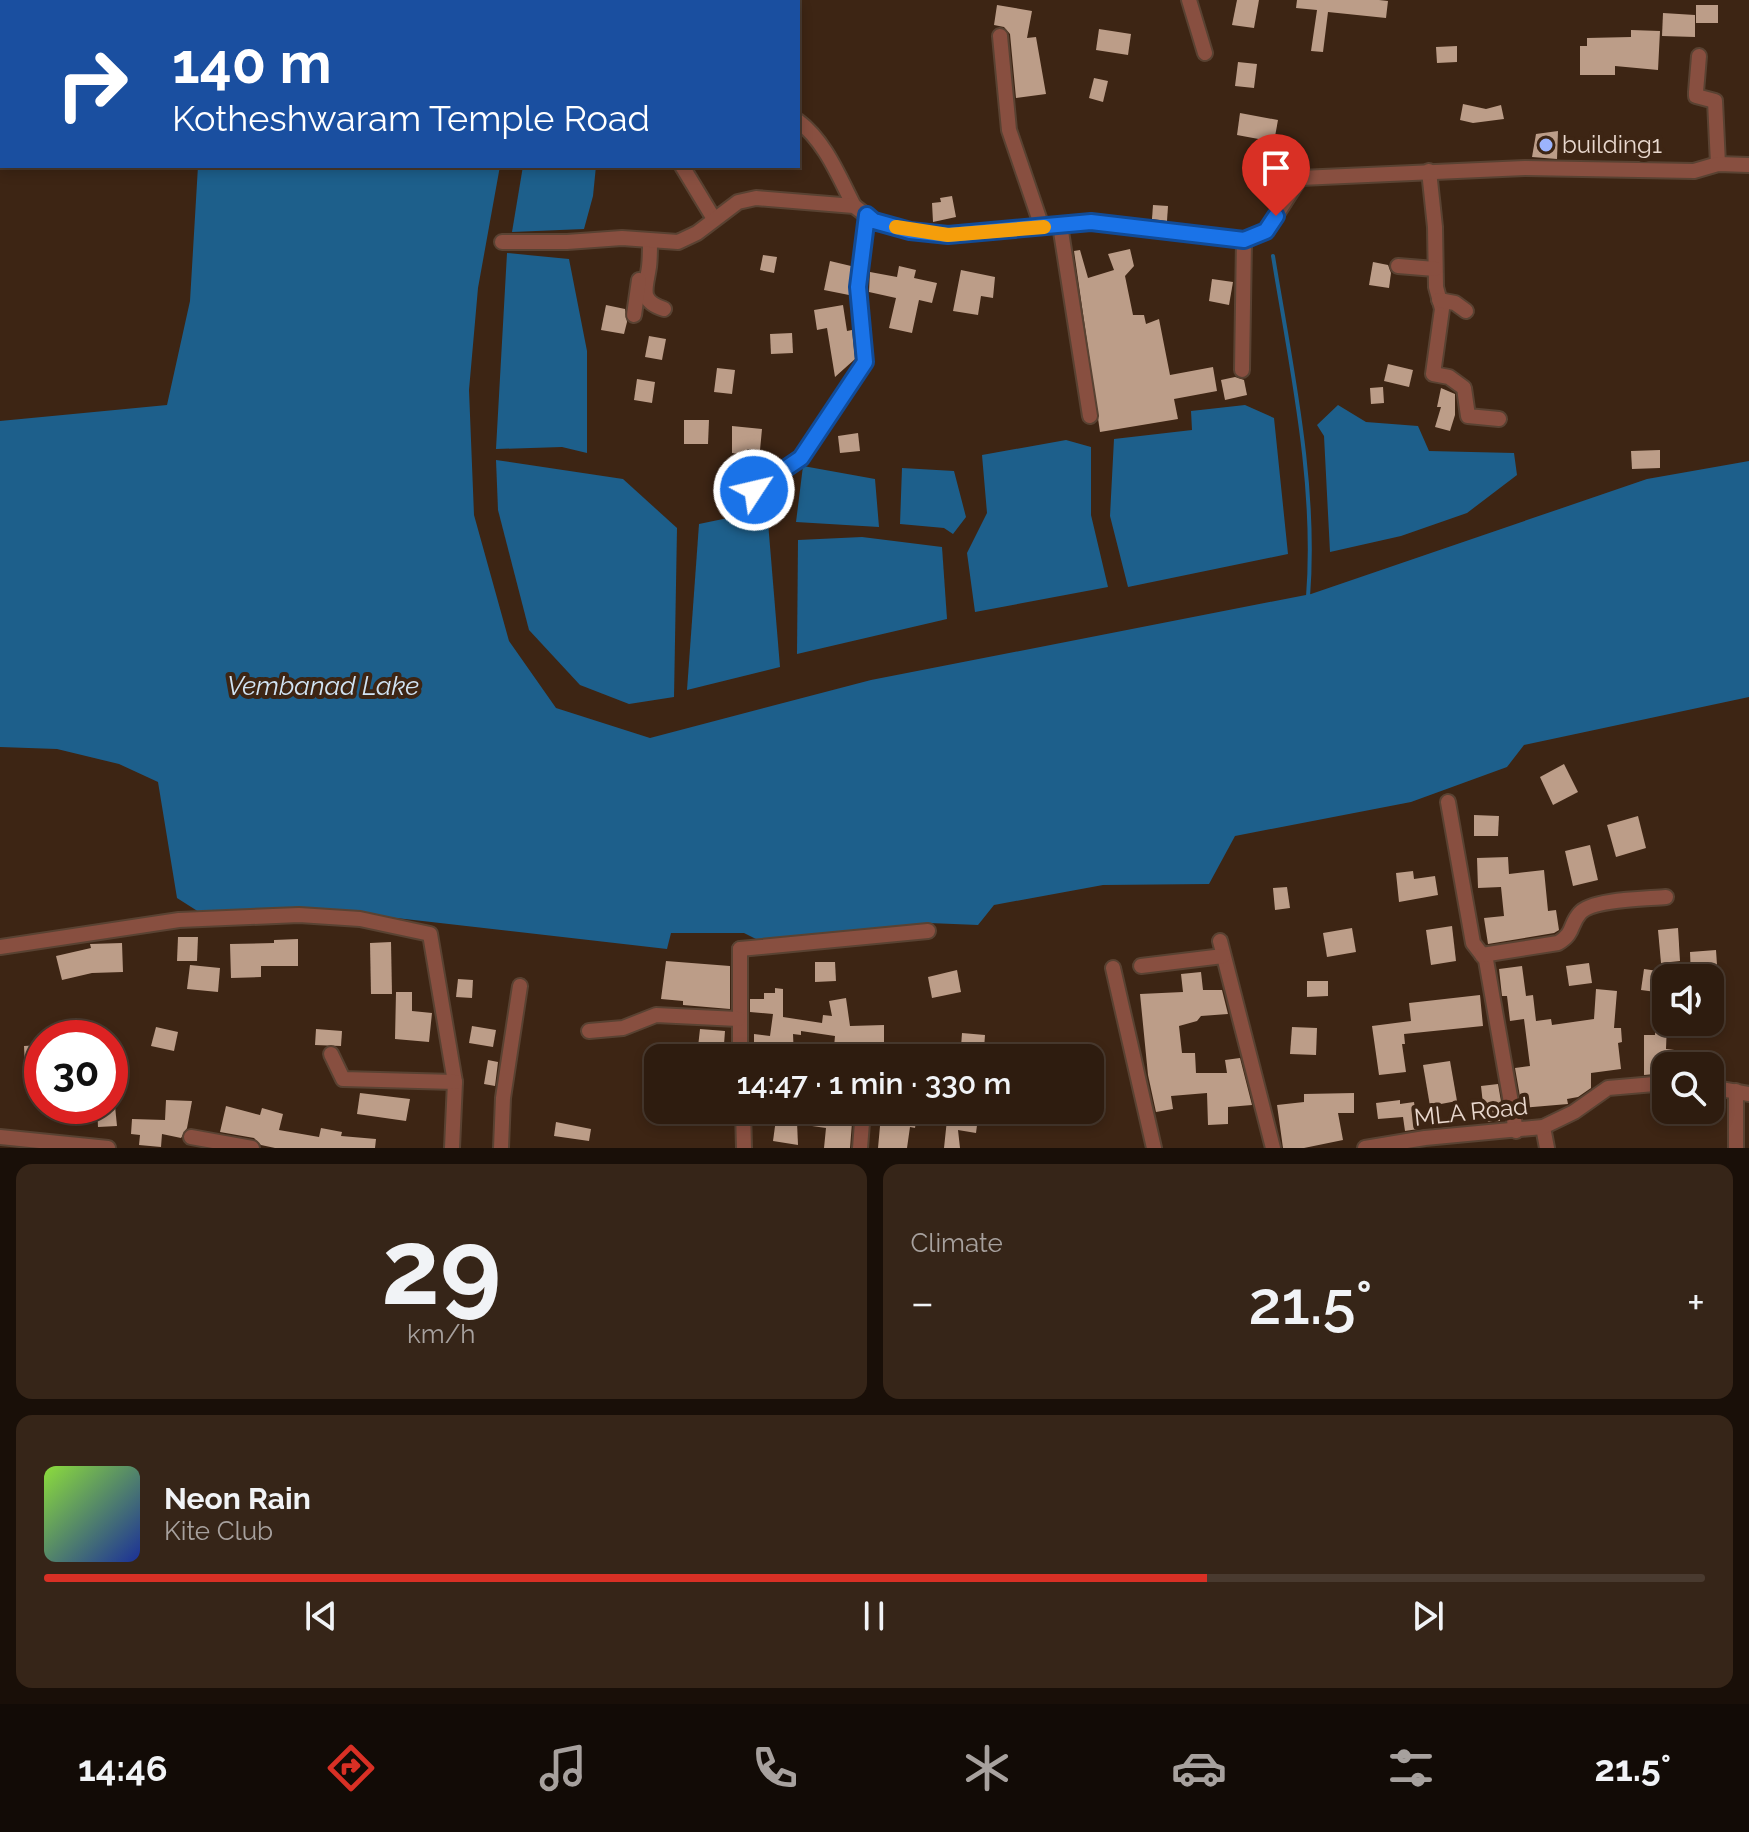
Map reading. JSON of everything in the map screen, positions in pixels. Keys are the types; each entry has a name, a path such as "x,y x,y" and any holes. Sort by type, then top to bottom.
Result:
{"street":[{"path":"1189,0 1205,53"},
{"path":"1000,36 1009,130 1042,227"},
{"path":"1699,56 1696,96 1715,101 1718,164"},
{"path":"800,123 831,160 861,211 874,221 910,231 948,235 1091,222 1244,240 1266,231 1300,178"},
{"path":"1262,155 1300,178 1525,168 1694,171 1718,164 1749,165"},
{"path":"683,168 714,219"},
{"path":"1429,171 1435,227 1435,269 1442,309 1433,374 1449,377 1464,388 1468,416 1499,419"},
{"path":"502,242 622,238 678,242 697,233 738,202 756,198 861,211"},
{"path":"754,490 801,458 865,362 858,287 861,211"},
{"path":"1060,225 1090,416"},
{"path":"647,240 649,266 646,297 653,306 664,309"},
{"path":"634,315 647,240"},
{"path":"1242,370 1244,240"},
{"path":"1398,266 1435,269"},
{"path":"1439,300 1455,303 1466,311"},
{"path":"1448,802 1473,943 1486,960 1516,1131"},
{"path":"1482,955 1558,943 1569,936 1580,913 1593,905 1666,897"},
{"path":"0,947 179,920 299,915 360,919 430,934 455,1082 452,1148"},
{"path":"726,963 740,949 928,931"},
{"path":"1141,966 1221,948 1273,1148"},
{"path":"739,1044 740,949"},
{"path":"1113,968 1154,1148"},
{"path":"501,1148 503,1098 520,986"},
{"path":"589,1031 623,1028 656,1015 738,1019"},
{"path":"331,1054 343,1079 455,1082"},
{"name":"MLA Road","path":"1365,1148 1425,1138 1474,1141 1543,1127 1574,1112 1608,1088 1652,1084"},
{"path":"1736,1148 1742,1093"},
{"path":"743,1124 744,1148"},
{"path":"860,1148 862,1124"},
{"path":"1543,1127 1547,1148"},
{"path":"0,1137 108,1148"},
{"path":"191,1137 252,1148"}],"water":[{"name":"Vembanad Lake","path":"198,168 500,168 478,288 469,390 474,515 509,641 556,708 650,738 871,680 1311,594 1647,479 1749,461 1749,697 1524,745 1507,767 1411,802 1235,836 1209,884 1103,885 994,905 978,925 929,923 918,940 766,944 744,933 671,933 667,949 300,907 199,912 177,898 158,782 119,764 57,749 0,747 0,421 167,405 190,301"},
{"path":"523,168 596,168 593,196 584,229 512,232"},
{"path":"507,253 569,259 587,351 587,453 562,447 496,449"},
{"path":"1245,405 1274,418 1288,554 1128,587 1110,516 1114,439 1192,430 1191,411"},
{"path":"1338,405 1366,422 1418,426 1429,451 1514,453 1517,475 1467,513 1401,536 1330,552 1324,436 1317,425"},
{"path":"1066,440 1091,447 1091,515 1108,587 975,612 967,553 987,513 982,455"},
{"path":"496,460 623,479 677,528 674,697 629,704 580,685 529,630 498,510"},
{"path":"803,466 875,479 879,527 796,522"},
{"path":"902,468 954,471 966,517 953,534 944,528 900,524"},
{"path":"767,510 780,667 687,690 699,524"},
{"path":"862,537 942,547 947,619 797,654 798,540"}],"building":[{"path":"1237,0 1259,0 1254,28 1232,25"},
{"path":"1297,0 1388,1 1386,18 1328,12 1323,52 1311,51 1317,10 1296,8"},
{"path":"997,5 1032,11 1027,38 1036,37 1046,94 1016,98 1010,34 1004,27 994,25"},
{"path":"1696,5 1718,5 1718,23 1696,23"},
{"path":"1663,13 1695,15 1695,37 1662,36"},
{"path":"1099,29 1131,34 1128,55 1096,50"},
{"path":"1631,30 1660,31 1658,70 1615,66 1615,75 1580,75 1580,46 1587,46 1587,38 1631,37"},
{"path":"1457,46 1457,62 1437,63 1436,47"},
{"path":"1238,62 1257,64 1254,88 1235,86"},
{"path":"1094,78 1108,81 1103,102 1089,98"},
{"path":"1463,104 1486,109 1501,105 1504,119 1473,123 1460,120"},
{"path":"1240,113 1278,120 1274,142 1237,135"},
{"name":"building1","path":"1558,131 1557,159 1532,157 1536,134"},
{"path":"952,196 956,217 933,222 932,203"},
{"path":"1153,205 1168,206 1167,221 1152,219"},
{"path":"1130,249 1134,266 1125,276 1133,315 1144,315 1146,324 1159,319 1170,375 1213,367 1217,391 1174,399 1178,419 1100,432 1074,251 1080,250 1088,278 1114,270 1108,254"},
{"path":"763,255 777,257 774,273 760,270"},
{"path":"830,261 851,266 849,295 824,290"},
{"path":"1373,262 1388,265 1391,273 1389,288 1369,285"},
{"path":"899,266 916,270 914,278 937,283 932,303 919,300 912,333 889,328 896,298 869,292 870,272 897,277"},
{"path":"961,270 995,277 993,298 981,296 978,315 953,311"},
{"path":"1212,279 1233,282 1229,305 1209,301"},
{"path":"606,305 625,309 627,322 624,334 601,330"},
{"path":"843,305 847,331 852,330 855,359 835,377 827,328 817,330 814,310"},
{"path":"792,333 793,353 771,354 770,334"},
{"path":"649,336 666,339 662,360 645,357"},
{"path":"1388,364 1413,370 1409,387 1384,381"},
{"path":"717,368 735,370 732,394 714,392"},
{"path":"1235,377 1244,380 1247,395 1225,400 1221,380"},
{"path":"637,379 655,382 652,403 634,400"},
{"path":"1383,387 1384,403 1371,404 1370,388"},
{"path":"1441,388 1455,394 1455,415 1450,431 1435,427 1441,407 1437,407"},
{"path":"684,420 709,420 708,444 684,444"},
{"path":"732,426 762,429 760,450 747,449 747,455 732,453"},
{"path":"858,433 860,451 840,453 838,436"},
{"path":"1660,450 1660,468 1632,469 1631,451"},
{"path":"1564,764 1578,792 1553,805 1540,777"},
{"path":"1474,815 1499,816 1498,836 1474,836"},
{"path":"1638,816 1646,848 1616,857 1607,825"},
{"path":"1590,845 1598,880 1573,886 1565,851"},
{"path":"1508,857 1509,874 1544,870 1548,911 1556,910 1559,930 1488,944 1484,918 1504,916 1501,887 1478,888 1477,858"},
{"path":"1413,871 1414,879 1435,876 1438,895 1399,902 1396,873"},
{"path":"1287,887 1290,908 1275,910 1273,888"},
{"path":"1452,926 1456,961 1431,965 1426,930"},
{"path":"1352,928 1356,952 1327,957 1323,933"},
{"path":"1678,928 1680,961 1661,963 1658,930"},
{"path":"178,937 198,937 197,961 177,961"},
{"path":"298,939 298,966 261,966 261,977 231,978 230,944"},
{"path":"391,942 392,994 371,994 370,943"},
{"path":"122,943 123,972 92,973 62,980 56,956 91,948 90,944"},
{"path":"1716,950 1717,964 1690,964 1690,952"},
{"path":"666,961 730,966 730,1009 683,1005 683,1001 661,999"},
{"path":"815,962 835,962 836,981 815,982"},
{"path":"1589,963 1592,983 1569,986 1566,966"},
{"path":"190,965 220,968 218,992 187,989"},
{"path":"1522,966 1526,996 1533,995 1536,1021 1551,1019 1552,1025 1594,1019 1596,989 1617,991 1614,1028 1621,1028 1622,1042 1618,1043 1621,1069 1591,1073 1591,1088 1578,1097 1567,1099 1568,1104 1522,1108 1515,1068 1530,1066 1524,1019 1510,1021 1507,996 1502,996 1499,969"},
{"path":"1644,969 1652,970 1652,991 1641,990"},
{"path":"957,970 961,992 932,998 928,977"},
{"path":"1201,972 1203,990 1222,990 1228,1014 1201,1016 1197,1021 1179,1026 1182,1053 1195,1053 1196,1073 1227,1073 1225,1060 1240,1058 1252,1105 1228,1107 1228,1124 1208,1125 1207,1093 1171,1096 1173,1109 1156,1112 1148,1075 1140,994 1183,992 1181,974"},
{"path":"458,979 473,980 472,998 456,997"},
{"path":"1307,981 1328,981 1328,996 1307,997"},
{"path":"775,988 783,989 783,1017 822,1023 823,1015 832,1016 829,1001 846,998 850,1026 884,1025 884,1042 834,1044 835,1036 801,1031 801,1035 793,1034 793,1044 754,1044 754,1034 770,1036 773,1014 750,1012 750,999 764,999 764,993 775,993"},
{"path":"396,992 412,992 412,1011 432,1013 429,1042 395,1039"},
{"path":"1480,995 1483,1026 1404,1034 1405,1044 1402,1044 1406,1072 1379,1075 1372,1026 1411,1021 1409,1003"},
{"path":"472,1026 496,1030 493,1047 469,1043"},
{"path":"156,1027 178,1032 174,1051 151,1046"},
{"path":"1292,1027 1317,1028 1316,1055 1290,1054"},
{"path":"316,1029 342,1031 341,1046 315,1045"},
{"path":"700,1029 725,1031 724,1044 698,1044"},
{"path":"962,1033 985,1035 984,1044 961,1044"},
{"path":"1644,1035 1666,1036 1666,1049 1692,1052 1652,1052 1652,1074 1644,1075"},
{"path":"488,1060 498,1062 495,1086 484,1084"},
{"path":"1450,1061 1457,1101 1430,1106 1423,1065"},
{"path":"1498,1084 1503,1113 1499,1113 1500,1121 1485,1122 1481,1086"},
{"path":"360,1093 410,1099 406,1121 357,1114"},
{"path":"1354,1093 1354,1113 1338,1113 1343,1140 1304,1148 1283,1148 1277,1105 1304,1102 1304,1094"},
{"path":"166,1100 192,1101 187,1128 181,1138 162,1134 161,1147 139,1145 140,1135 131,1134 132,1119 165,1120"},
{"path":"1400,1100 1400,1104 1414,1102 1418,1129 1405,1131 1403,1117 1378,1119 1376,1103"},
{"path":"226,1106 260,1115 262,1108 283,1114 279,1130 319,1137 321,1128 342,1132 341,1136 376,1139 375,1148 275,1148 261,1145 254,1138 220,1132"},
{"path":"556,1122 591,1129 589,1141 554,1136"},
{"path":"98,1124 117,1124 117,1126 98,1127"},
{"path":"775,1124 797,1124 798,1145 773,1141"},
{"path":"852,1124 850,1148 824,1148 826,1128 812,1126"},
{"path":"916,1124 915,1128 910,1127 907,1148 878,1148 880,1126"},
{"path":"947,1124 977,1124 976,1133 958,1130 960,1148 944,1148"}],"waterway":[{"path":"1273,256 1306,469 1310,554 1308,597"}],"slow traffic":[{"path":"896,227 948,235 1044,227"}],"place":[{"name":"building1","path":"1546,145"}],"route":[{"path":"754,490 801,458 865,362 858,287 867,215 874,221 910,231 948,235 1091,222 1244,240 1266,231 1276,216"}]}
